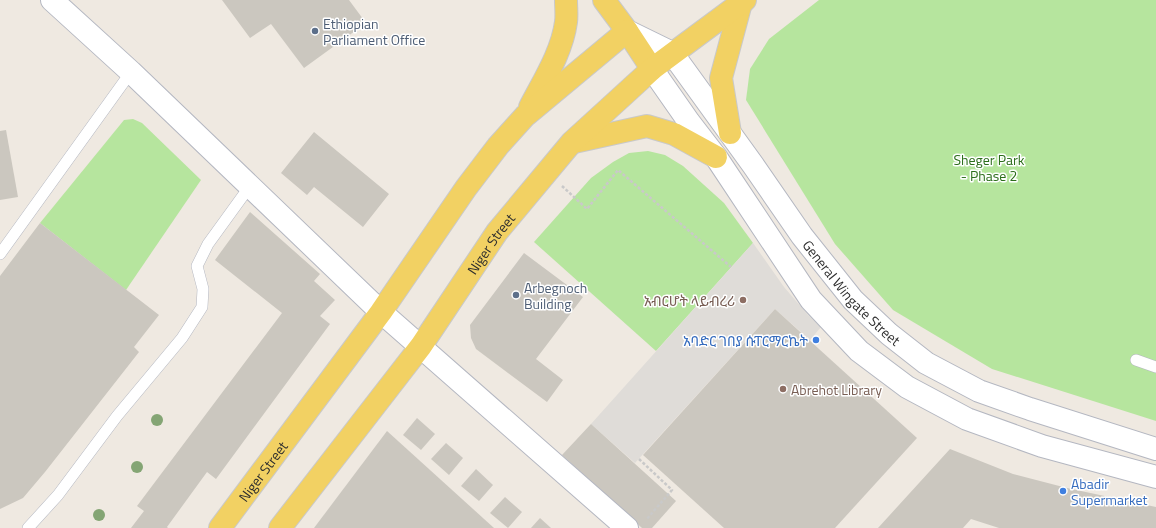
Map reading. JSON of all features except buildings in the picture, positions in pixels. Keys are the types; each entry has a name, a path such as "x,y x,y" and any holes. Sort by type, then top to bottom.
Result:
{"main road":[{"path":"52,0 131,72 381,312 636,525"},
{"path":"525,116 553,64 564,34 566,0"},
{"path":"604,0 652,69"},
{"path":"730,133 720,78 743,2"},
{"name":"Niger Street","path":"280,528 421,346 498,232 572,142 652,69 743,2"},
{"name":"Niger Street","path":"220,528 381,312 466,188 498,146 525,116 627,32"},
{"name":"General Wingate Street","path":"627,32 672,53 802,236 852,300 889,334 926,363 979,391 1030,409 1156,449"},
{"name":"General Wingate Street","path":"652,69 689,122 716,157 811,300 859,351 907,387 967,419 1042,446 1156,477"},
{"path":"572,142 647,126 674,134 716,157"},
{"path":"967,419 979,391"}],"lane":[{"path":"0,254 131,72"},
{"path":"28,528 58,496 118,416 182,338 202,307 203,289 197,266 208,244 250,186"},
{"path":"1136,360 1156,367"}],"path":[{"path":"546,173 587,209 618,170 731,267"},
{"path":"636,525 672,490 639,459"}],"green space":[{"name":"Sheger Park - Phase 2","path":"819,0 1156,0 1156,421 992,369 893,310 835,244 746,100 750,69 769,39"},
{"path":"133,119 142,123 201,180 126,290 40,223 124,120"},
{"path":"648,151 665,155 683,166 724,203 753,243 656,351 534,242 591,178 613,162 629,153"}],"shaded area":[{"path":"753,243 784,287 808,315 821,327 810,340 775,309 635,463 591,424"}],"place":[{"name":"Ethiopian Parliament Office","path":"315,31"},
{"name":"Arbegnoch Building","path":"516,295"},
{"name":"አብርሆት ላይብረሪ","path":"743,300"},
{"name":"አባድር ገበያ ሱፐርማርኬት","path":"816,340"},
{"name":"Abrehot Library","path":"783,389"},
{"name":"Abadir Supermarket","path":"1063,491"}]}
